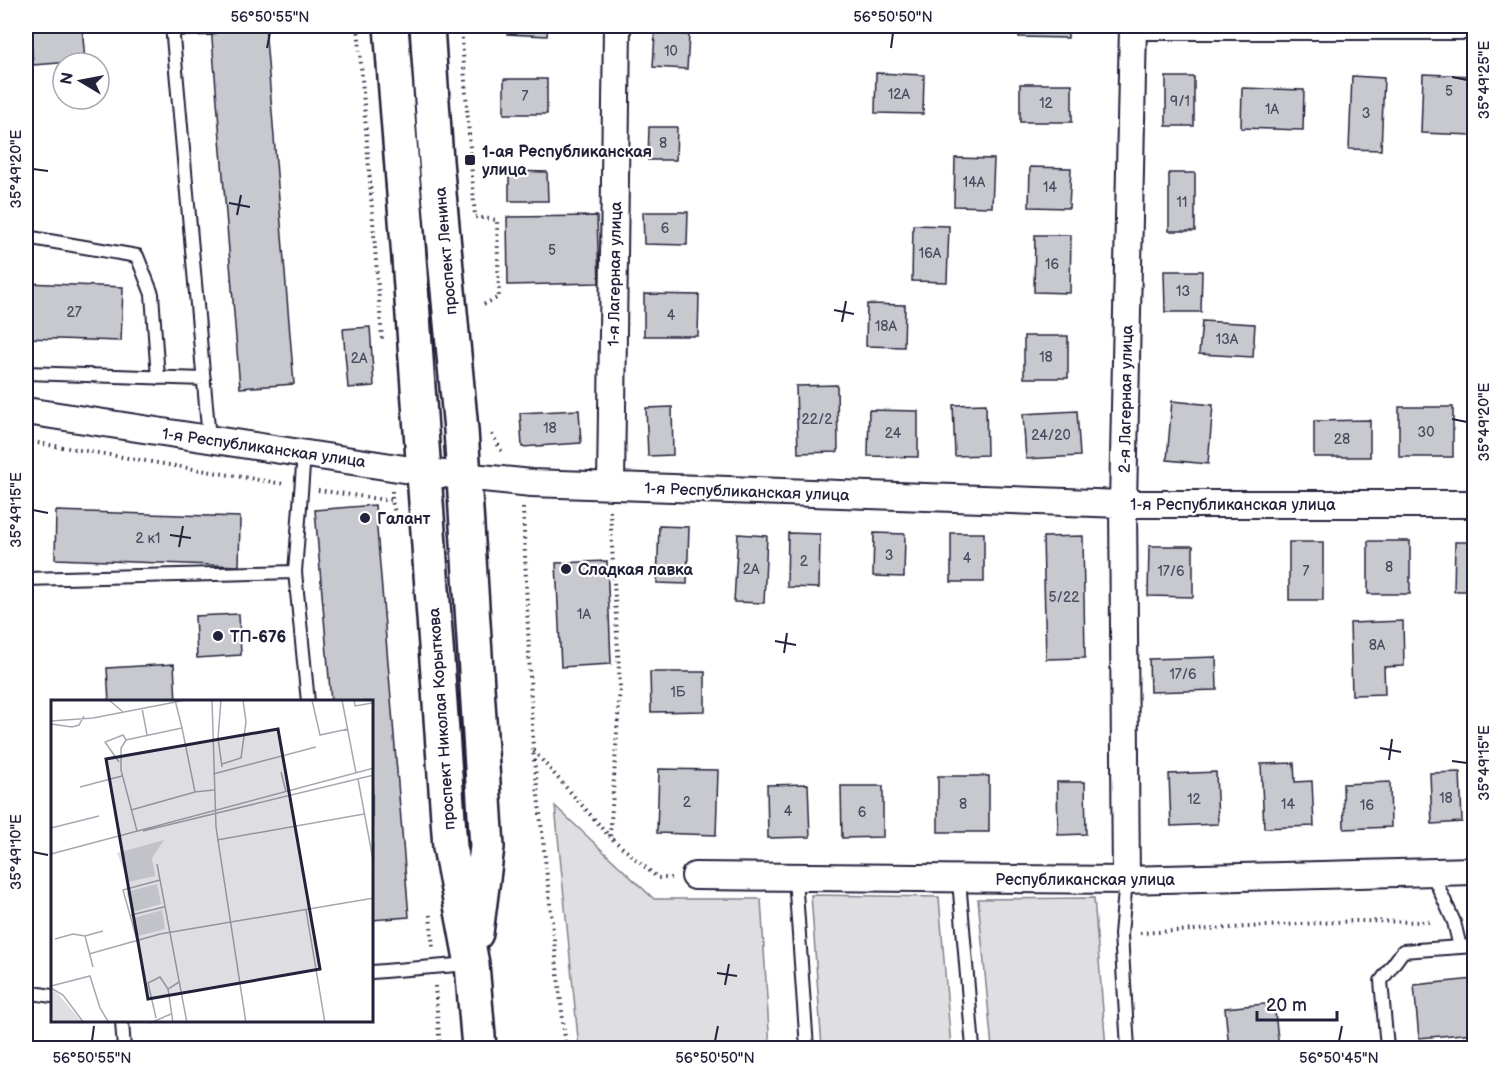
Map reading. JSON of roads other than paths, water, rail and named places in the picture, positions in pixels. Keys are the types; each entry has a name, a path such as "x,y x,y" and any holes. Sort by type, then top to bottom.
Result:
{"main road":[{"path":"391,26 424,472"},
{"name":"проспект Ленина","path":"427,26 464,477"},
{"name":"проспект Николая Корыткова","path":"424,472 450,847 472,964 479,1048"},
{"name":"проспект Николая Корыткова","path":"464,477 487,847 472,964"}],"street":[{"name":"1-я Лагерная улица","path":"611,486 617,26"},
{"path":"1132,26 1474,26"},
{"name":"2-я Лагерная улица","path":"1125,880 1123,504 1132,26"},
{"name":"1-я Республиканская улица","path":"26,411 424,472 532,483 1123,504 1474,504"},
{"name":"Республиканская улица","path":"695,876 1125,880 1474,871"}],"lane":[{"path":"209,440 172,27 211,28"},
{"path":"26,237 137,256 152,294 158,378"},
{"path":"26,373 204,380"},
{"path":"304,453 295,573 308,700"},
{"path":"26,579 295,573"},
{"path":"1432,873 1454,922 1460,946"},
{"path":"795,878 807,1048"},
{"path":"959,880 973,1048"},
{"path":"1125,880 1121,934 1128,1048"},
{"path":"1389,1048 1381,981 1403,951 1474,946"},
{"path":"374,972 472,964"},
{"path":"26,992 48,996"},
{"path":"26,1004 48,996"},
{"path":"122,1023 124,1048"}],"place":[{"name":"1-ая Республиканская улица","path":"470,160"},
{"name":"Галант","path":"365,518"},
{"name":"Сладкая лавка","path":"566,569"},
{"name":"ТП-676","path":"218,636"}]}
